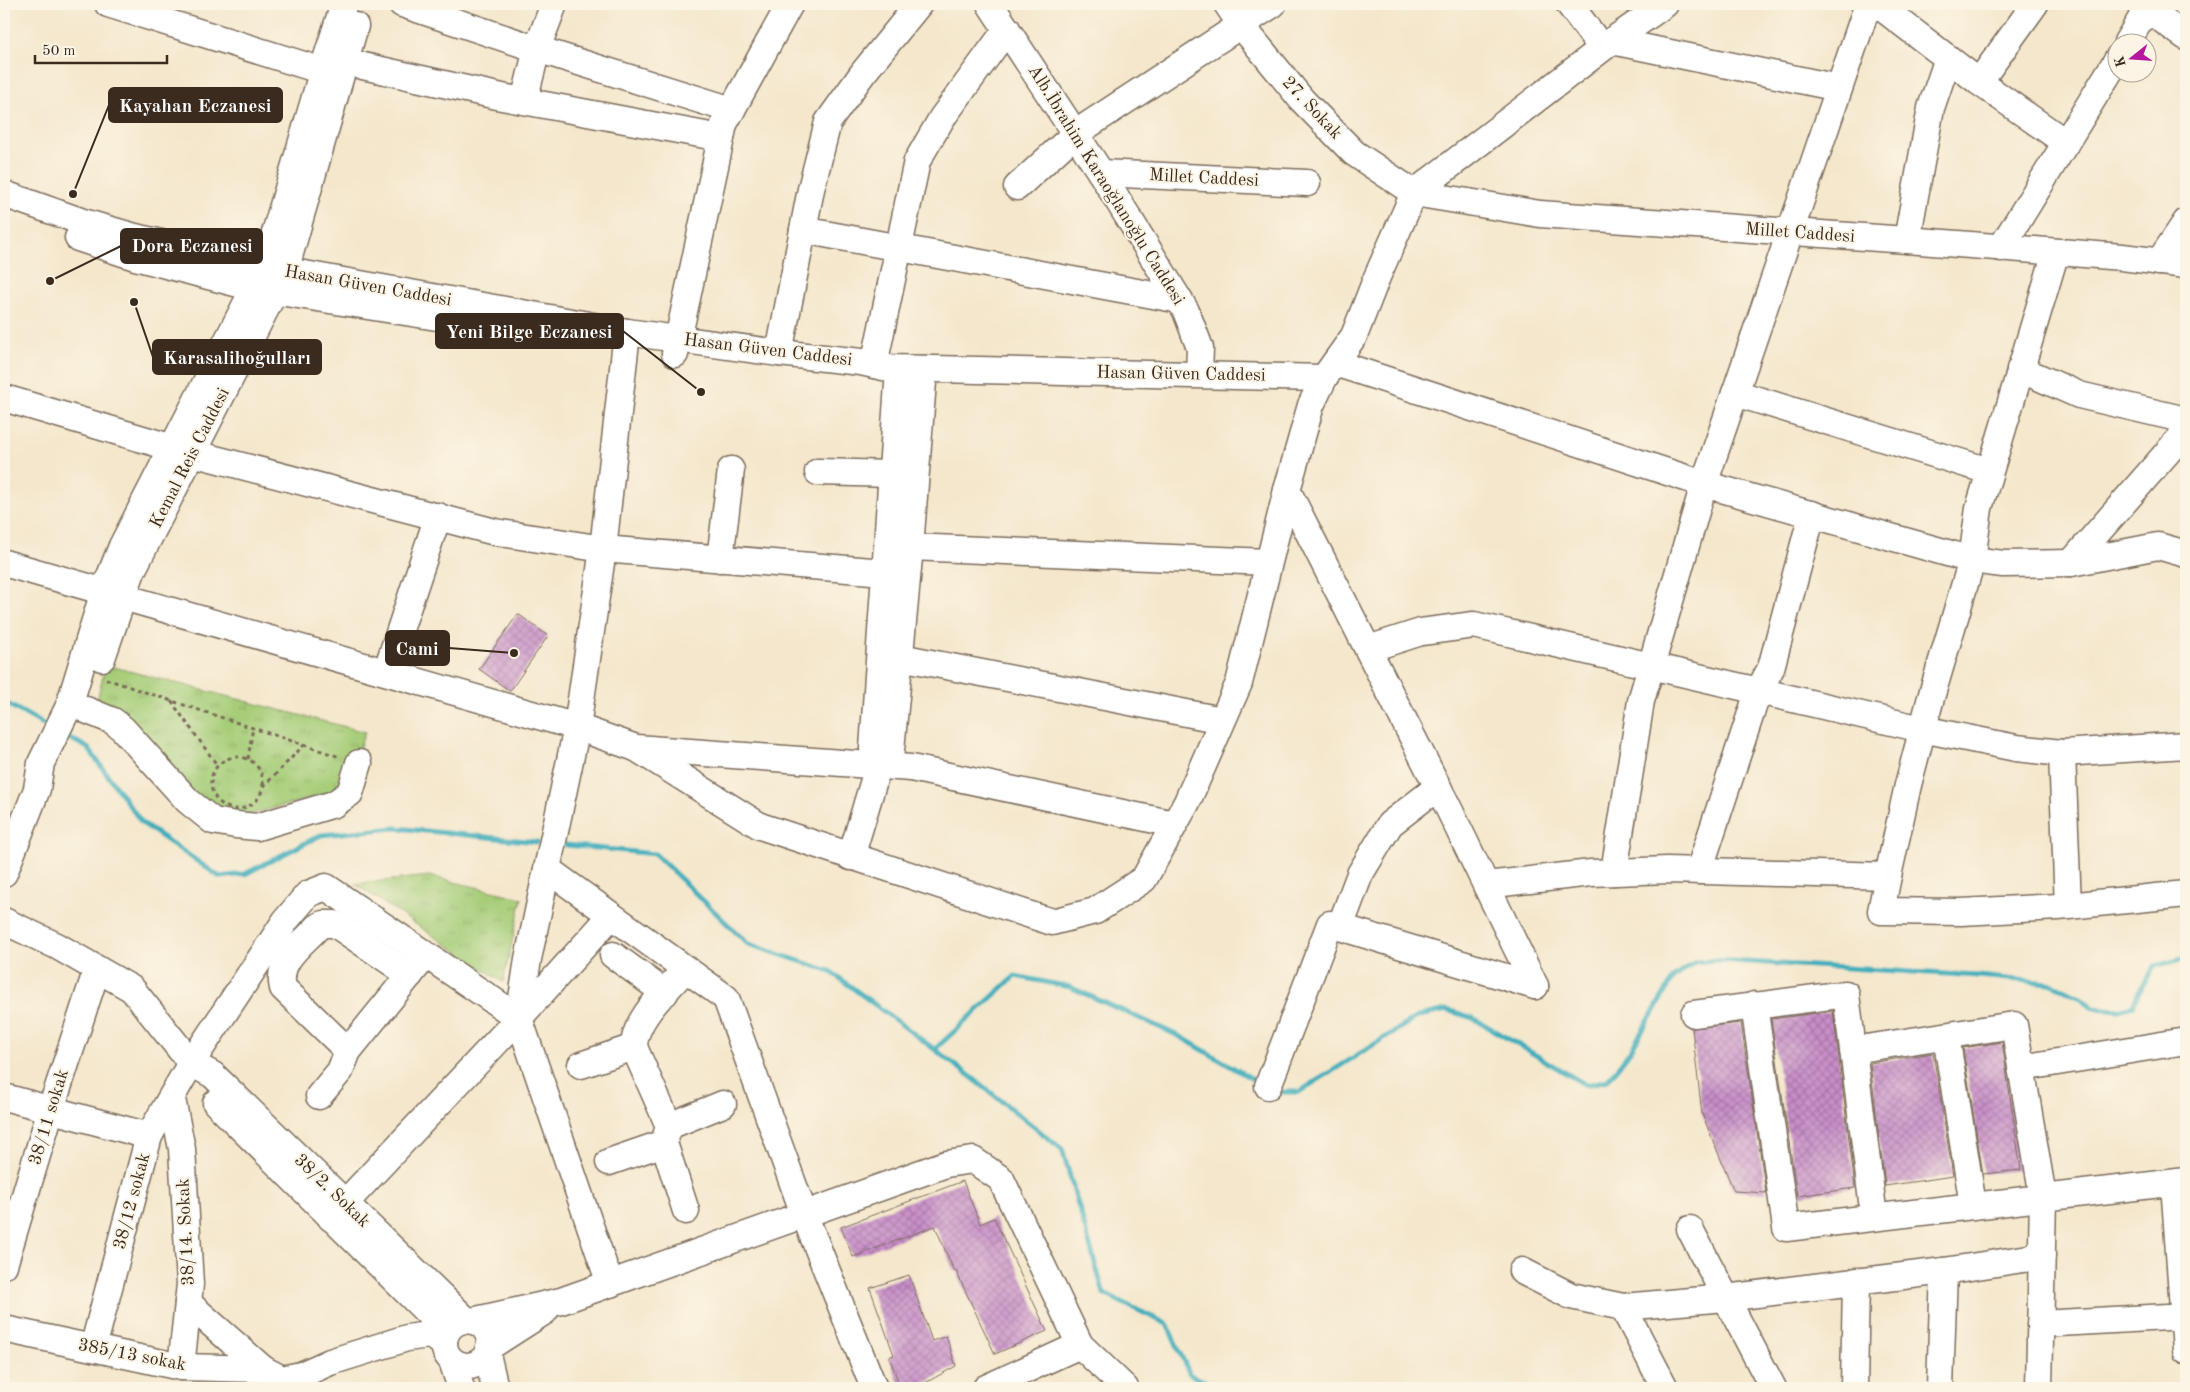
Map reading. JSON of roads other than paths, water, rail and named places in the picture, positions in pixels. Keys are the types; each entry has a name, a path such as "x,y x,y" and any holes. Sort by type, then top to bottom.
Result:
{"street":[{"path":"108,4 334,66 722,138"},
{"name":"Kemal Reis Caddesi","path":"334,66 344,4"},
{"name":"Kemal Reis Caddesi","path":"67,732 97,676 122,546 183,450 270,279 334,66 361,4"},
{"path":"402,4 537,50 732,110"},
{"path":"524,101 537,50 554,4"},
{"path":"676,346 724,124 790,4"},
{"path":"778,353 803,230 828,122 863,73 919,4"},
{"name":"Alb.İbrahim Karaoğlanoğlu Caddesi","path":"990,4 1076,133 1180,300 1200,348 1199,374"},
{"name":"27. Sokak","path":"1227,4 1241,25 1302,100 1354,153 1414,193"},
{"path":"1017,187 1076,133 1273,4"},
{"path":"1569,4 1607,44 1839,88"},
{"path":"4,563 577,727 636,748 760,826 1052,922 1095,911 1144,879 1187,802 1238,682 1268,562 1311,405 1330,371 1354,336 1377,277 1414,193 1607,44 1665,4"},
{"path":"1614,872 1641,700 1704,484 1868,4"},
{"path":"1877,4 1980,82 2066,143"},
{"path":"1980,82 2035,4"},
{"path":"2134,32 2150,8 2186,38"},
{"path":"879,763 873,749 892,474 896,368 897,248 916,161 942,118 1006,29"},
{"path":"1907,240 1930,108 1948,58"},
{"path":"2002,248 2108,74"},
{"name":"Millet Caddesi","path":"1101,173 1307,183"},
{"name":"Millet Caddesi","path":"1414,193 1540,214 1907,240 2186,265"},
{"name":"Hasan Güven Caddesi","path":"4,194 84,222 270,279"},
{"name":"Hasan Güven Caddesi","path":"4,213 135,257 626,340 676,346 858,376 896,368"},
{"path":"2159,262 2186,222"},
{"path":"803,230 1180,300"},
{"path":"2056,252 1979,508 1972,560 1922,729 1881,911 1961,912 2068,906 2186,894"},
{"path":"610,1284 519,1018 528,959 577,727 603,549 626,340"},
{"name":"Hasan Güven Caddesi","path":"676,346 778,353 896,368 1199,374 1330,371 1704,484 1972,560 2003,564 2071,562 2158,546 2186,554"},
{"path":"851,857 879,763 891,750 900,657 910,547 896,368"},
{"path":"2020,369 2079,395 2186,420"},
{"path":"1734,394 1989,471"},
{"path":"4,398 183,450 495,532 603,549 884,572 910,547 1268,562"},
{"path":"2071,562 2186,431"},
{"path":"720,559 731,470"},
{"path":"818,472 892,474"},
{"path":"1268,1086 1330,924 1535,986 1438,787 1287,490"},
{"path":"1699,871 1758,692 1771,668 1812,514"},
{"path":"386,672 438,516"},
{"name":"Kemal Reis Caddesi","path":"4,873 36,789 52,774 67,732 81,670 113,593"},
{"path":"1368,649 1421,632 1474,625 1758,692 2016,748 2062,753 2186,745"},
{"path":"900,657 1222,720"},
{"path":"67,732 113,721 188,802 214,821 257,827 334,804 350,793 360,763"},
{"path":"636,748 879,763 912,768 1174,824"},
{"path":"2062,753 2068,906"},
{"path":"1340,927 1360,874 1390,824 1438,787"},
{"path":"546,869 726,998 804,1214 874,1388"},
{"path":"1486,884 1614,872 1699,871 1888,876"},
{"name":"38/12 sokak","path":"93,1348 149,1136 286,920 308,894 326,887 426,955"},
{"path":"338,1210 519,1018 611,916"},
{"name":"38/2. Sokak","path":"4,921 57,946 132,989 193,1065 213,1075 338,1210 415,1301 447,1347 461,1388"},
{"path":"348,1051 283,988 281,971 288,958 318,927 323,924 335,924 410,975"},
{"path":"319,1096 340,1071 348,1051 426,955 519,1018"},
{"path":"613,956 665,993"},
{"name":"38/11 sokak","path":"4,1265 51,1109 97,969"},
{"path":"686,969 638,1027 634,1047 667,1134 686,1211"},
{"path":"1694,1014 1846,994 1874,1216"},
{"path":"1754,1005 1786,1228 1874,1216 2180,1182 2186,1350"},
{"path":"1853,1050 2014,1026 2043,1197 2039,1388"},
{"path":"1946,1036 1973,1205"},
{"path":"2021,1068 2186,1040"},
{"path":"581,1065 634,1047"},
{"path":"4,1097 149,1136"},
{"name":"38/14. Sokak","path":"172,1099 182,1149 190,1284 182,1367"},
{"path":"609,1162 723,1104"},
{"path":"447,1347 453,1325 561,1301 946,1164 973,1160 1000,1179 1080,1345 1125,1388"},
{"name":"38/2. Sokak","path":"338,1210 469,1321"},
{"path":"1690,1229 1773,1388"},
{"path":"1522,1271 1571,1296 1623,1307 1725,1298 1944,1271 2042,1256"},
{"path":"1940,1388 1944,1271"},
{"path":"1854,1388 1856,1281"},
{"path":"407,1338 415,1318 415,1301"},
{"path":"188,1303 262,1369 282,1379 306,1384 330,1362 407,1338 429,1335 447,1347 458,1365 471,1366 483,1360 488,1351 561,1301"},
{"path":"1623,1307 1665,1388"},
{"path":"2040,1324 2185,1316"},
{"path":"469,1321 484,1328 488,1334 488,1351 495,1388"},
{"name":"385/13 sokak","path":"4,1329 182,1367 262,1369"},
{"path":"986,1388 1080,1345"}],"waterway":[{"path":"4,702 50,728"},
{"path":"62,734 88,748 142,823 220,877 245,874 321,835 396,828 537,842"},
{"path":"566,845 655,854 748,944 830,971 970,1076 1062,1149 1104,1294 1167,1324 1190,1375 1221,1388"},
{"path":"1275,1092 1299,1092 1419,1016 1447,1010 1473,1018 1586,1085 1608,1080 1631,1050 1674,977 1695,962 1715,960 1979,976 2049,983 2077,995 2094,1008 2118,1010 2133,1006 2139,991 2155,966 2186,958"},
{"path":"935,1049 1015,976 1070,987 1181,1037 1261,1084"}],"place":[{"name":"Kayahan Eczanesi","path":"73,194"},
{"name":"Dora Eczanesi","path":"50,281"},
{"name":"Karasalihoğulları","path":"134,302"},
{"name":"Yeni Bilge Eczanesi","path":"701,392"},
{"name":"Cami","path":"514,653"}]}
